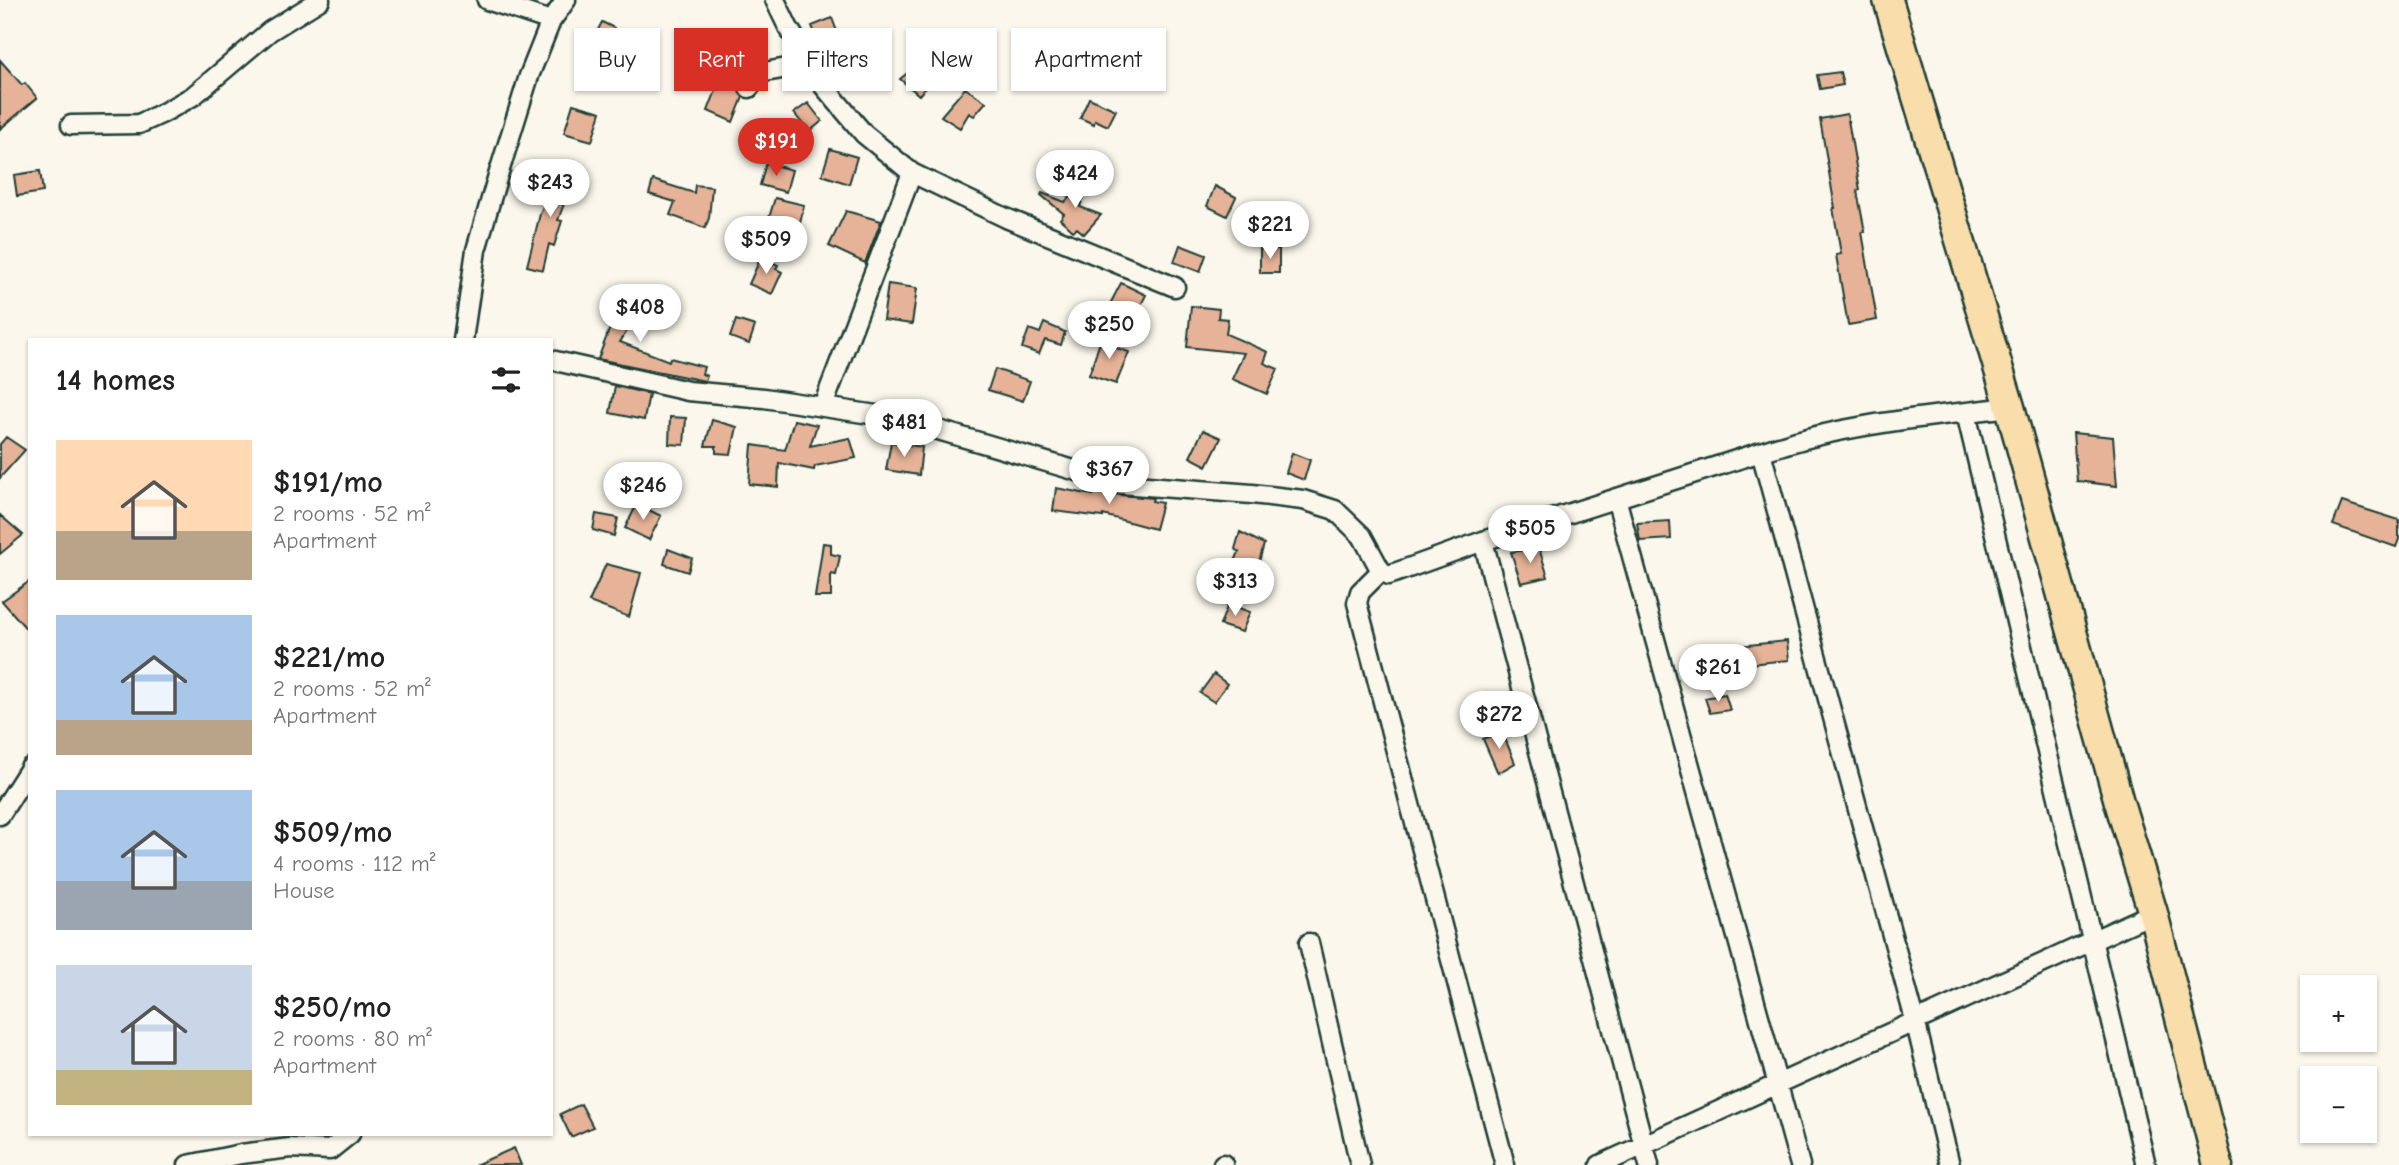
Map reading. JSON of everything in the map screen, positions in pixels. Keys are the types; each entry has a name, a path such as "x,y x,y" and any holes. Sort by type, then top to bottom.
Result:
{"main road":[{"path":"1888,0 2010,407 2119,802 2153,913 2218,1165"}],"street":[{"path":"71,125 139,124 151,118 193,96 270,31 320,0"},
{"path":"487,0 551,21"},
{"path":"463,338 476,250 529,76 551,21 566,0"},
{"path":"775,0 790,28"},
{"path":"828,91 864,134 912,173 1006,218 1175,287"},
{"path":"823,407 912,173"},
{"path":"553,360 688,391 823,407 918,424 1121,484 1303,500 1335,510 1362,536 1381,570 1389,575 1483,541 1800,438 2010,407"},
{"path":"1966,413 2146,1165"},
{"path":"1761,452 1915,1020 1950,1165"},
{"path":"1616,498 1800,1165"},
{"path":"1483,541 1649,1165"},
{"path":"1381,570 1360,592 1357,603 1505,1165"},
{"path":"0,815 28,771"},
{"path":"1600,1165 2153,913"},
{"path":"1309,943 1360,1165"},
{"path":"188,1165 241,1154 290,1148 330,1150 348,1136"}],"building":[{"path":"832,18 836,28 813,28 812,26"},
{"path":"602,22 614,28 599,28"},
{"path":"0,60 37,98 0,129"},
{"path":"1840,72 1843,85 1820,89 1817,75"},
{"path":"716,91 740,91 743,97 733,122 708,111"},
{"path":"962,91 970,91 986,102 974,116 969,113 960,128 941,116"},
{"path":"1089,98 1116,110 1108,126 1095,120 1094,124 1080,118"},
{"path":"808,103 822,121 809,132 794,113"},
{"path":"573,104 601,112 592,141 564,133"},
{"path":"1847,114 1860,190 1857,191 1865,232 1862,232 1877,320 1848,325 1836,255 1841,254 1835,208 1820,119"},
{"path":"830,149 857,157 849,184 822,175"},
{"path":"766,163 792,170 786,192 760,185"},
{"path":"558,168 575,174 558,220 562,221 554,246 549,244 543,270 527,266 540,214"},
{"path":"40,171 43,192 17,196 14,175"},
{"path":"1092,172 1080,207 1101,215 1084,234 1077,228 1073,231 1060,219 1064,214 1041,195 1042,193 1065,202"},
{"path":"1094,175 1108,180 1102,193 1088,189"},
{"path":"653,180 694,193 695,185 712,187 709,218 705,228 670,215 675,202 649,194"},
{"path":"1215,186 1236,197 1227,216 1207,206"},
{"path":"775,198 804,205 796,240 766,228"},
{"path":"846,211 881,221 865,263 829,246"},
{"path":"1180,245 1206,255 1200,272 1174,262"},
{"path":"1260,249 1279,249 1279,273 1260,273"},
{"path":"761,257 778,265 776,269 782,272 772,294 749,284"},
{"path":"1121,283 1146,295 1134,318 1110,304"},
{"path":"888,284 917,288 912,324 883,320"},
{"path":"625,289 649,297 620,342 669,361 670,358 704,367 702,374 707,376 705,381 598,359"},
{"path":"1191,306 1219,309 1218,318 1228,319 1226,334 1268,352 1264,363 1278,369 1267,394 1232,379 1244,353 1187,347"},
{"path":"736,320 755,326 749,344 730,337"},
{"path":"1044,323 1065,332 1061,345 1045,340 1039,354 1022,348 1029,329 1040,333"},
{"path":"1102,336 1116,340 1114,347 1129,352 1116,384 1089,375"},
{"path":"995,369 1030,381 1023,401 988,390"},
{"path":"615,386 649,394 644,420 610,413"},
{"path":"670,417 686,418 684,445 669,444"},
{"path":"712,420 737,427 731,454 716,453 716,446 705,446"},
{"path":"794,420 817,425 810,446 850,438 856,458 815,466 814,470 779,463 778,487 749,484 752,445 785,450"},
{"path":"1203,430 1221,438 1207,466 1190,457"},
{"path":"2073,433 2113,437 2117,486 2077,481"},
{"path":"6,437 25,450 0,478 0,444"},
{"path":"891,442 922,447 919,475 886,470"},
{"path":"1292,453 1310,460 1304,480 1286,473"},
{"path":"1056,488 1093,495 1094,488 1120,495 1153,498 1152,501 1162,503 1155,529 1103,515 1053,511"},
{"path":"2342,502 2399,520 2396,547 2333,525"},
{"path":"637,504 661,516 649,540 625,528"},
{"path":"596,514 618,518 614,536 593,530"},
{"path":"0,515 23,535 0,554"},
{"path":"1670,521 1671,539 1640,541 1637,523"},
{"path":"1240,532 1264,544 1259,562 1254,560 1245,581 1230,573 1239,552 1235,549"},
{"path":"823,543 831,544 831,554 840,556 836,575 831,574 831,597 815,597"},
{"path":"1539,548 1548,577 1521,583 1511,552"},
{"path":"668,549 692,558 688,572 664,564"},
{"path":"606,564 641,573 629,617 589,602"},
{"path":"28,582 28,631 2,601"},
{"path":"1228,604 1250,612 1242,632 1220,625"},
{"path":"1787,641 1789,660 1721,667 1719,648"},
{"path":"1214,674 1227,684 1214,702 1200,693"},
{"path":"1725,694 1730,710 1710,713 1705,698"},
{"path":"1502,731 1515,763 1498,773 1483,739"},
{"path":"581,1104 593,1127 571,1137 560,1114"},
{"path":"514,1148 521,1165 475,1165"}]}
